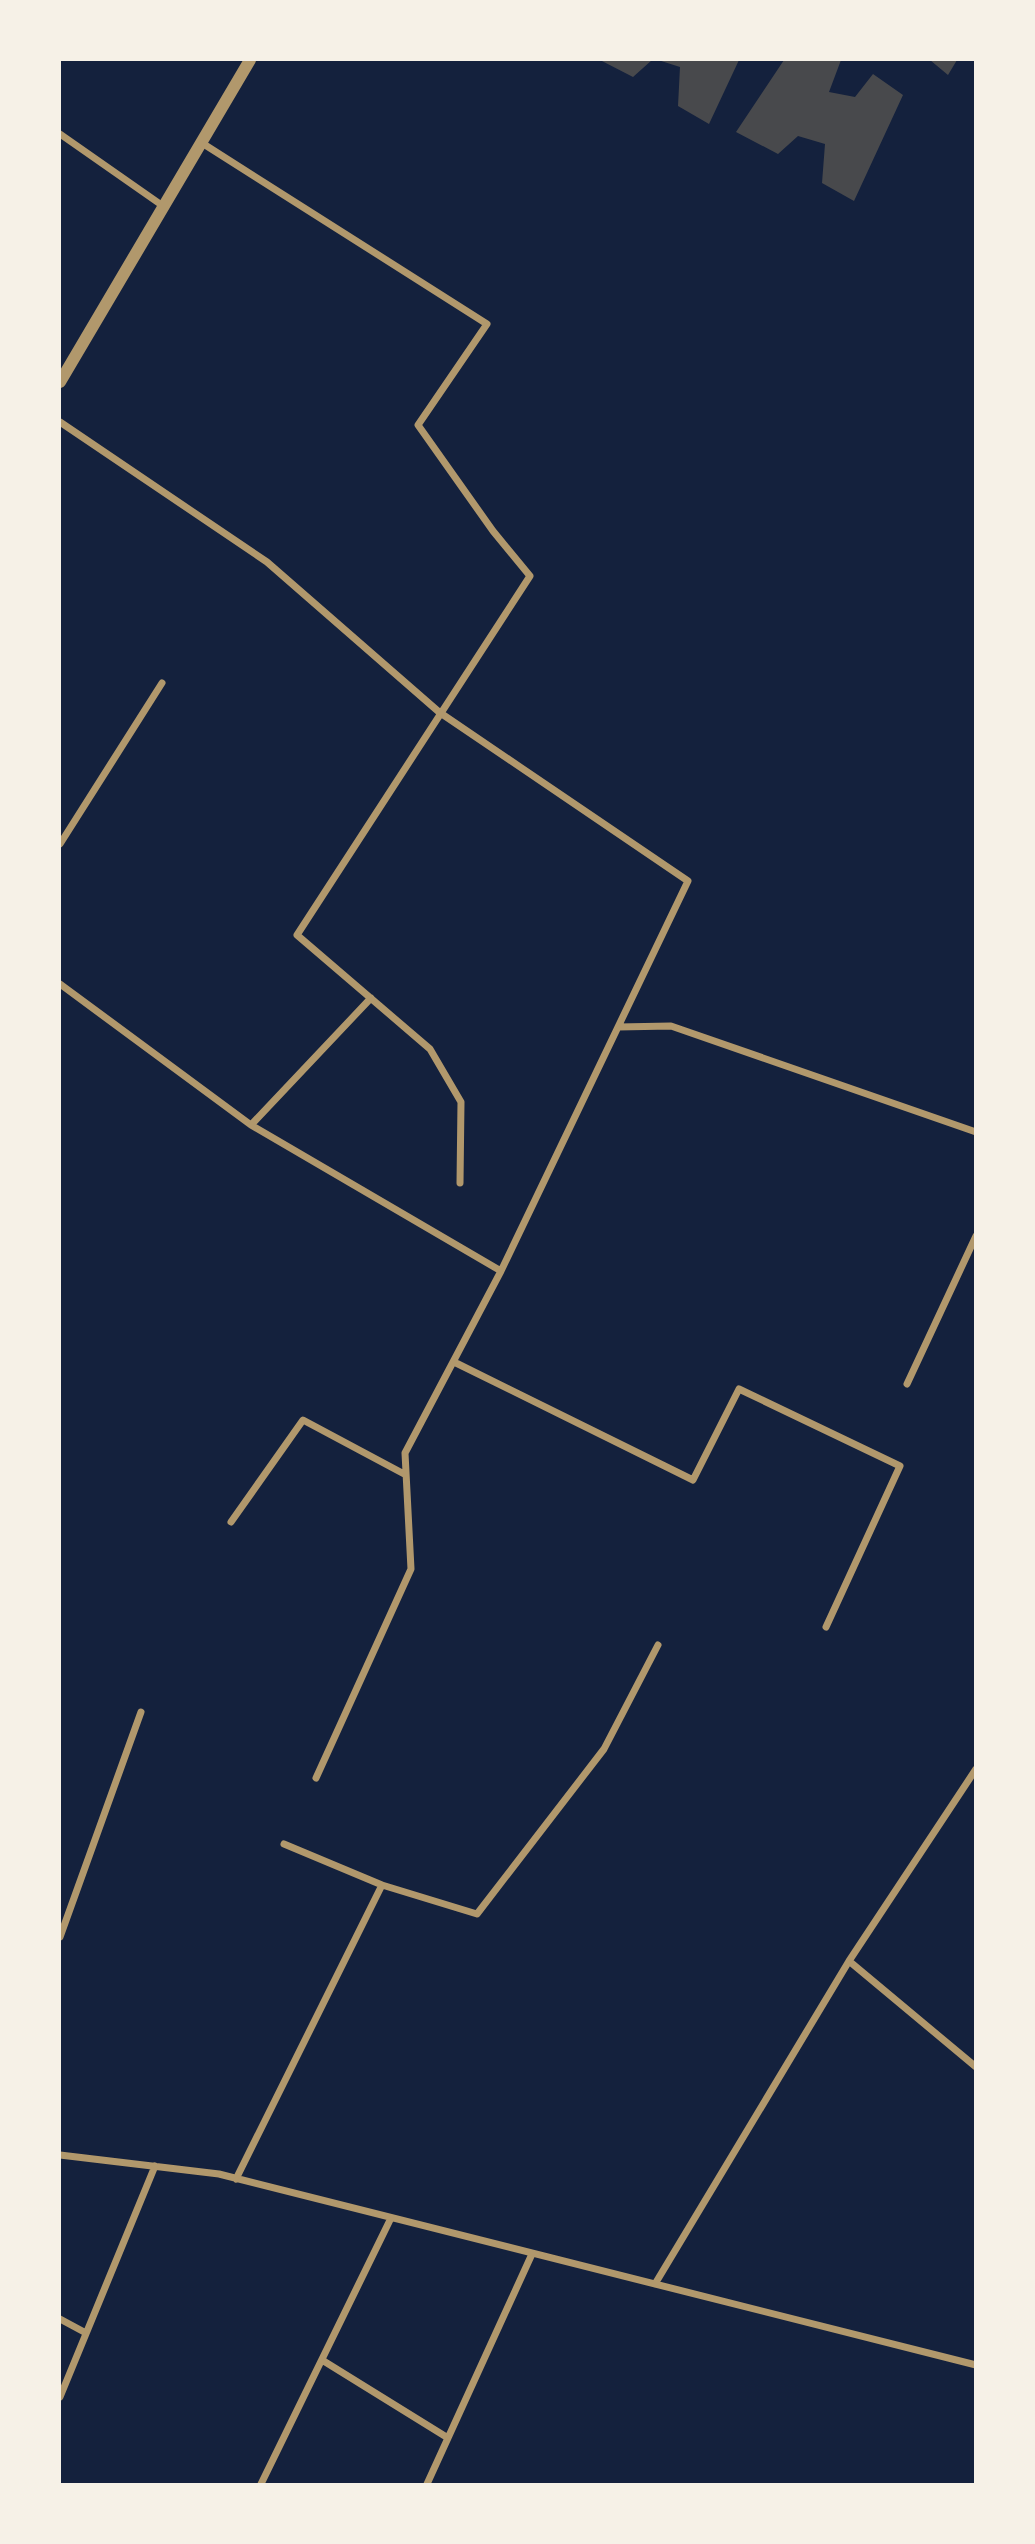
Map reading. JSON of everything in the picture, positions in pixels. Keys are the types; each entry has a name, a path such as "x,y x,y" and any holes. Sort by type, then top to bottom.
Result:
{"street":[{"path":"60,383 250,60"},
{"path":"60,134 163,206"},
{"path":"202,143 487,324 418,425 493,531 530,576 439,712 297,935 430,1049 461,1102 460,1183"},
{"path":"60,422 267,562 439,712 688,881 500,1271 405,1453 411,1569 316,1778"},
{"path":"60,844 162,683"},
{"path":"60,984 251,1125 500,1271"},
{"path":"251,1125 371,998"},
{"path":"618,1027 671,1026 975,1132"},
{"path":"907,1384 975,1236"},
{"path":"454,1362 693,1480 739,1389 900,1466 826,1627"},
{"path":"231,1522 303,1420 407,1475"},
{"path":"284,1844 382,1885 477,1914 604,1749 658,1645"},
{"path":"60,1937 141,1712"},
{"path":"655,2284 849,1961 975,1769"},
{"path":"236,2179 382,1885"},
{"path":"849,1961 975,2067"},
{"path":"60,2155 236,2179 975,2365"},
{"path":"60,2397 155,2166"},
{"path":"261,2484 391,2218"},
{"path":"427,2484 532,2254"},
{"path":"60,2319 86,2333"},
{"path":"322,2360 448,2438"}],"building":[{"path":"600,60 652,60 633,77"},
{"path":"658,60 739,60 709,124 678,106 680,67"},
{"path":"784,60 841,60 829,92 855,97 873,74 903,95 854,201 822,183 825,144 798,136 778,154 736,132"},
{"path":"930,60 957,60 948,75"}]}
